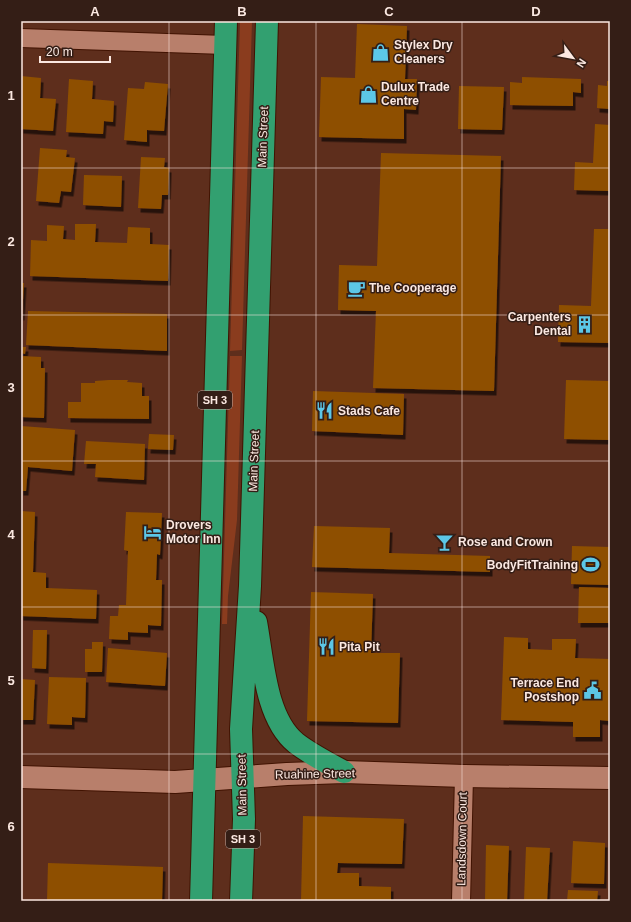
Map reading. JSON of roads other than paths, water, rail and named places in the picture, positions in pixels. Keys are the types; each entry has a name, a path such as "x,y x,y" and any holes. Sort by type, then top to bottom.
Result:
{"highway":[{"name":"SH 3","path":"201,901 226,21"},
{"name":"Main Street","path":"241,901 244,819 241,729 250,586 267,21"},
{"path":"250,586 273,708 287,734 297,743 344,772"}],"main road":[{"name":"Ruahine Street","path":"21,777 175,782 205,779 344,772 464,776 610,778"}],"street":[{"path":"21,38 225,45"},
{"name":"Landsdown Court","path":"461,901 464,776"}],"place":[{"name":"Stylex Dry Cleaners","path":"381,52"},
{"name":"Dulux Trade Centre","path":"368,94"},
{"name":"The Cooperage","path":"356,288"},
{"name":"Carpenters Dental","path":"584,324"},
{"name":"Stads Cafe","path":"325,411"},
{"name":"Drovers Motor Inn","path":"153,532"},
{"name":"Rose and Crown","path":"445,542"},
{"name":"BodyFitTraining","path":"591,565"},
{"name":"Pita Pit","path":"326,647"},
{"name":"Terrace End Postshop","path":"592,690"}]}
